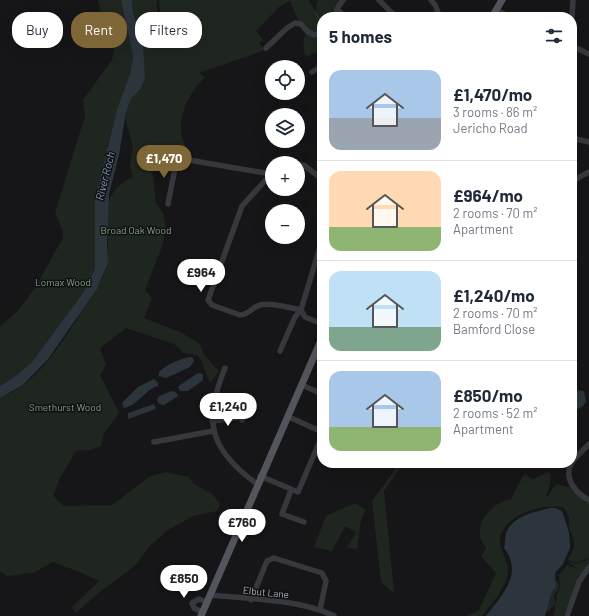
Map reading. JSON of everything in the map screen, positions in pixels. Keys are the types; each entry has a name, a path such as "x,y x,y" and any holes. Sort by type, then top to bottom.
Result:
{"main road":[{"path":"496,10 502,0"},
{"path":"202,614 260,476 289,417 302,385 317,359"}],"street":[{"path":"336,12 343,0"},
{"path":"379,0 391,12"},
{"path":"431,0 438,12"},
{"path":"572,12 573,0"},
{"path":"337,9 340,12"},
{"path":"496,10 500,12"},
{"path":"266,48 287,28 295,23 302,24 314,35 317,34"},
{"path":"577,48 589,54"},
{"path":"312,72 317,69"},
{"path":"577,139 589,142"},
{"path":"168,204 177,158 265,173"},
{"path":"305,166 317,175"},
{"path":"577,178 589,172"},
{"path":"265,181 242,206 208,298 210,304 240,315 248,315 255,307 262,305 301,310"},
{"path":"280,351 295,317 301,310 317,257"},
{"path":"301,310 305,317 315,321"},
{"path":"225,368 213,404 213,431 228,460 257,484"},
{"path":"302,385 317,392"},
{"path":"212,421 242,418 252,400"},
{"path":"289,417 317,430"},
{"path":"154,442 213,431"},
{"path":"577,457 589,444"},
{"path":"260,476 298,492 317,447"},
{"path":"570,468 573,488 580,495 589,500"},
{"path":"291,490 282,514 304,522"},
{"path":"251,600 267,561 274,558 322,573 326,581 320,610"},
{"path":"566,616 579,582 589,567"},
{"path":"202,614 194,608 192,603 199,599 209,598"},
{"name":"Elbut Lane","path":"209,598 287,603 320,610 334,616"}],"green space":[{"name":"Lomax Wood","path":"98,0 121,0 124,12 102,12"},
{"path":"132,0 157,0 157,12 135,12 135,19"},
{"path":"159,0 309,0 315,11 318,0 340,0 334,12 317,12 317,33 310,31 302,22 298,20 290,1 279,7 256,31 263,40 259,43 265,50 199,73 205,77 194,90 186,104 181,120 182,137 188,151 164,149 152,167 156,202 164,215 166,230 161,249 145,290 152,298 144,318 182,333 200,344 204,355 219,371 210,383 200,358 197,355 184,353 174,344 126,328 100,348 106,365 100,375 119,413 104,433 101,446 90,450 76,451 60,478 53,496 63,506 112,505 149,477 165,472 189,477 194,484 212,494 220,504 217,511 193,516 168,530 148,548 136,565 97,594 76,613 72,607 99,581 53,562 33,573 7,576 0,571 0,398 24,385 42,368 64,339 103,277 107,263 107,221 111,196 119,186 133,177 130,165 133,147 126,121 126,112 131,99 141,88 145,78 143,48 202,48 202,12 160,12"},
{"name":"Lomax Wood","path":"127,28 133,56 130,74 117,109 95,200 95,269 83,293 32,362 16,376 0,386 0,326 11,318 20,308 36,286 63,238 63,231 55,213 85,116 83,100 112,60 114,48 127,48"},
{"path":"306,31 317,33 317,52 306,57 303,44"},
{"path":"397,468 400,468 384,491 394,593 381,582 372,501"},
{"path":"548,472 551,474 546,497 556,484 572,488 589,502 589,558 577,563 568,560 574,548 574,541 569,527 569,517 564,508 546,507 524,513 507,524 502,533 500,542 508,568 507,577 503,587 482,616 467,616 479,610 496,573 481,556 486,548 480,537 481,524 484,518 493,507 505,500 511,499 524,474 533,479"},
{"path":"355,503 366,510 361,520 357,549 347,548 356,532 345,526 332,551 314,547 326,516"},
{"path":"589,559 589,564 571,597 563,616 553,616 557,595 560,589 559,575 567,565 577,569 568,561 577,564"},
{"path":"555,582 558,582 559,589 554,595 555,604 548,612 546,611"}],"water":[{"name":"River Roch","path":"121,0 132,0 135,19 135,48 143,48 145,78 141,88 131,99 126,112 119,155 109,194 107,243 108,263 97,289 48,359 23,385 0,398 0,386 16,376 32,362 83,293 95,269 95,200 117,109 130,74 133,56 127,28 127,12 124,12"},
{"path":"192,357 194,361 190,367 166,378 159,376 159,372 169,365"},
{"path":"198,373 203,374 203,380 188,391 180,391 178,387 180,385"},
{"path":"154,379 158,383 158,386 149,391 134,404 124,408 122,403 138,387"},
{"path":"577,390 584,391 586,402 582,407 577,409"},
{"path":"172,391 176,392 178,396 164,405 159,404 157,400 159,396"},
{"path":"154,404 156,408 153,410 128,419 128,413"},
{"path":"550,508 555,508 562,511 569,532 570,548 563,564 555,573 556,587 552,592 545,616 486,616 504,592 511,575 512,567 510,558 504,548 506,533 509,527 524,516"}],"park label":[{"name":"Broad Oak Wood","path":"136,230"},
{"name":"Smethurst Wood","path":"65,407"}]}
